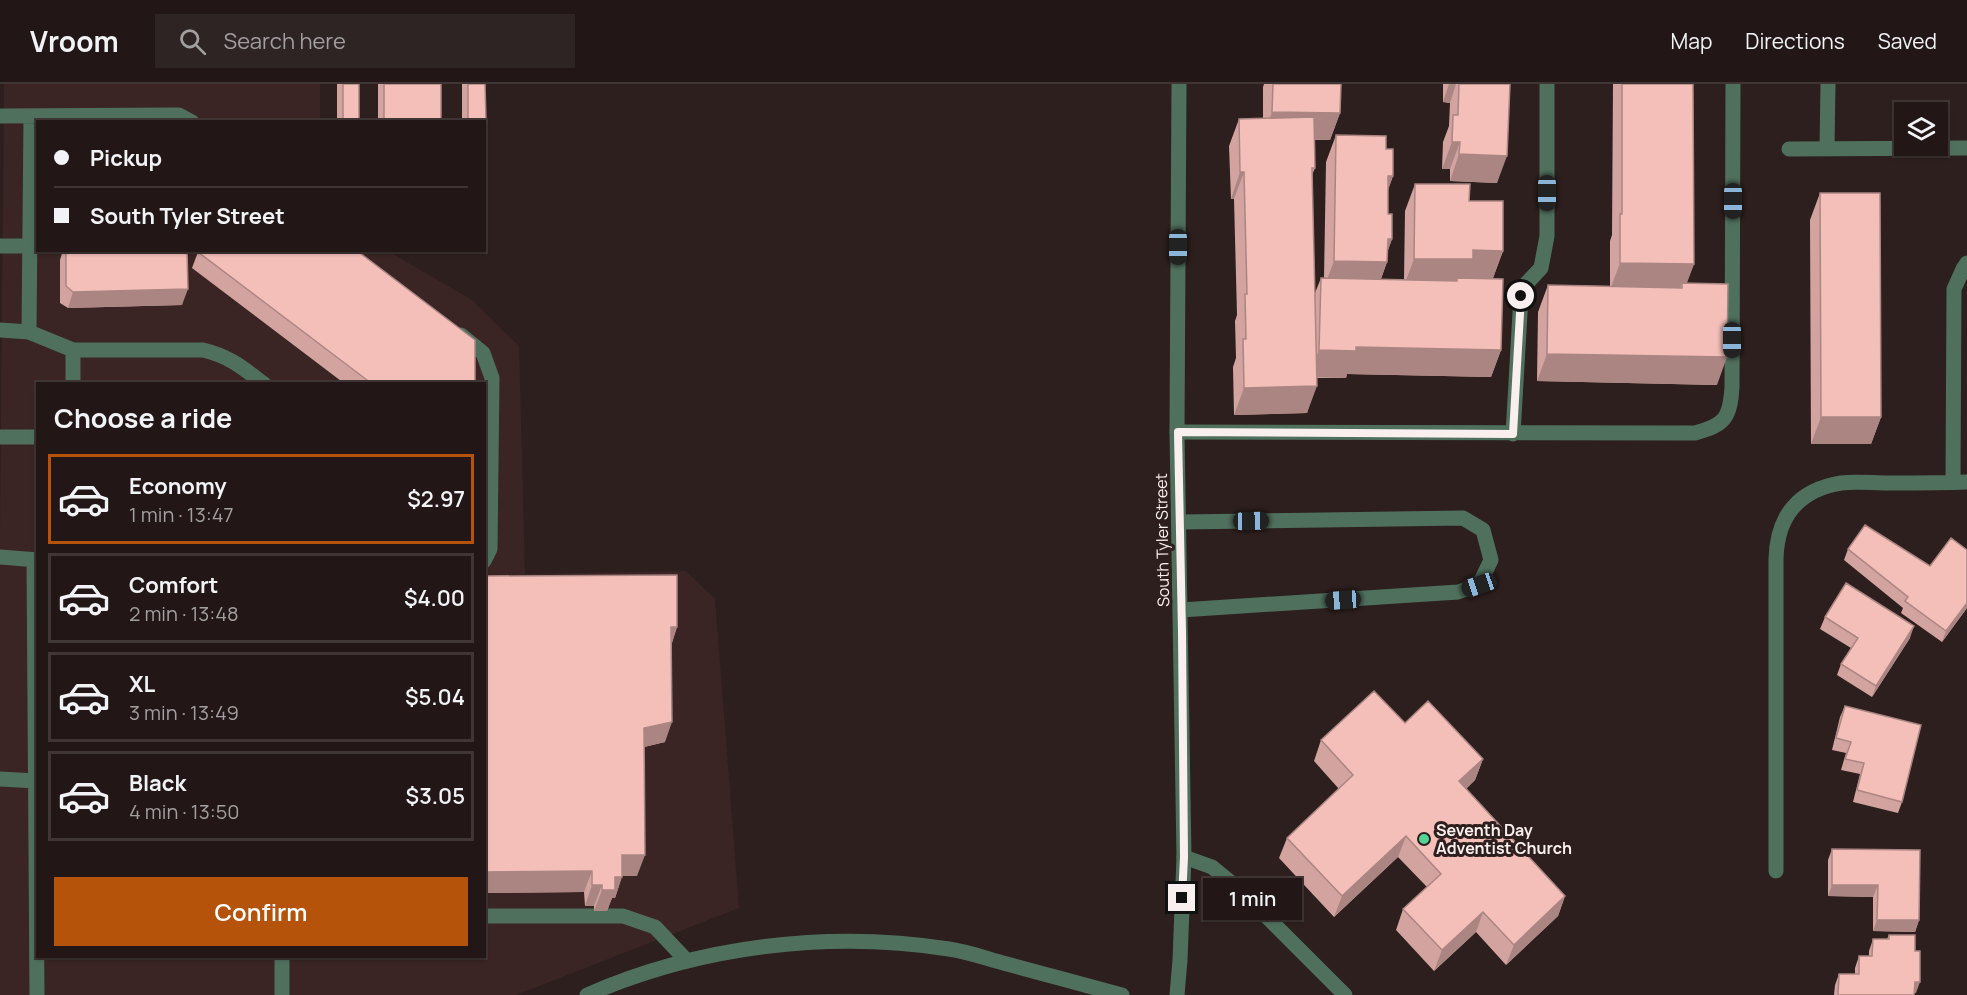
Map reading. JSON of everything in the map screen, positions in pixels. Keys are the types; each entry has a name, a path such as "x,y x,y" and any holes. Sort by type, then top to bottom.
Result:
{"street":[{"name":"South Tyler Street","path":"1177,995 1184,857 1178,432 1179,84"},
{"path":"1513,434 1521,296 1524,286 1541,268 1547,236 1547,84"},
{"path":"1178,432 1695,433 1715,428 1725,419 1731,405 1732,387 1733,84"},
{"path":"1827,148 1828,84"},
{"path":"0,116 178,115 188,120"},
{"path":"29,332 31,116"},
{"path":"1789,149 1967,148"},
{"path":"0,246 30,246"},
{"path":"1776,870 1776,551 1782,521 1795,504 1813,491 1842,483 1960,482 1954,289 1967,264"},
{"path":"446,323 483,353 492,378 490,549 486,557"},
{"path":"0,330 29,332 73,350 203,350 233,360 261,382"},
{"path":"73,350 73,382"},
{"path":"0,437 36,437"},
{"path":"1180,522 1463,518 1483,530 1491,560 1479,585 1458,592 1181,610"},
{"path":"0,557 36,560 36,781 0,778"},
{"path":"1184,857 1212,867 1239,889 1345,995"},
{"path":"486,916 623,916 655,927 687,961"},
{"path":"587,995 616,982 687,961 758,948 815,942 887,941 952,949 1122,995"},
{"path":"37,958 37,995"},
{"path":"282,958 282,995"}],"shaded area":[{"path":"4,84 320,84 320,120 36,120 36,252 390,252 472,300 519,346 525,574 686,571 715,599 739,908 516,995 0,995 0,531"}],"building":[{"path":"343,84 359,84 359,120 343,120"},
{"path":"384,84 441,84 441,120 384,120"},
{"path":"468,84 485,84 486,120 468,120"},
{"path":"1273,84 1341,84 1340,113 1272,112"},
{"path":"1459,84 1510,84 1507,156 1459,154 1460,142 1452,142 1453,115 1458,115"},
{"path":"1622,84 1693,84 1694,264 1620,263"},
{"path":"1314,117 1315,168 1312,168 1317,386 1244,388 1243,339 1246,339 1245,294 1247,294 1244,172 1240,172 1239,119"},
{"path":"1336,135 1386,136 1386,149 1393,149 1393,176 1388,176 1388,214 1392,214 1392,239 1388,239 1387,262 1334,261"},
{"path":"1415,184 1470,184 1469,201 1503,201 1503,251 1473,250 1473,259 1414,259"},
{"path":"1820,193 1880,193 1881,417 1821,417"},
{"path":"66,252 187,252 188,289 73,292 66,286"},
{"path":"198,252 359,252 475,340 475,382 367,382"},
{"path":"1321,278 1457,281 1457,278 1503,279 1501,350 1356,347 1356,351 1319,350"},
{"path":"1682,283 1728,284 1727,357 1547,354 1548,285 1682,288"},
{"path":"1865,525 1930,566 1951,538 1967,550 1967,603 1946,631 1905,601 1908,597 1848,549"},
{"path":"677,575 677,627 671,627 672,722 644,728 645,855 622,855 622,877 615,877 615,890 602,890 602,885 592,885 592,871 486,872 486,576"},
{"path":"1846,583 1914,626 1876,686 1841,664 1858,638 1825,617"},
{"path":"1374,691 1405,723 1428,701 1483,759 1459,781 1565,896 1514,945 1483,912 1442,950 1403,909 1441,874 1406,836 1342,896 1287,838 1353,775 1321,740"},
{"path":"1845,706 1921,725 1902,802 1857,790 1864,763 1845,759 1851,742 1836,738"},
{"path":"1832,849 1920,850 1919,920 1877,920 1878,885 1832,885"},
{"path":"1889,935 1915,935 1915,951 1920,951 1920,982 1915,982 1914,995 1838,995 1839,974 1859,974 1859,956 1872,956 1873,939 1889,939"}],"place":[{"name":"Seventh Day Adventist Church","path":"1424,839"}],"route":[{"path":"1182,898 1184,857 1178,432 1513,434 1521,296"}]}
